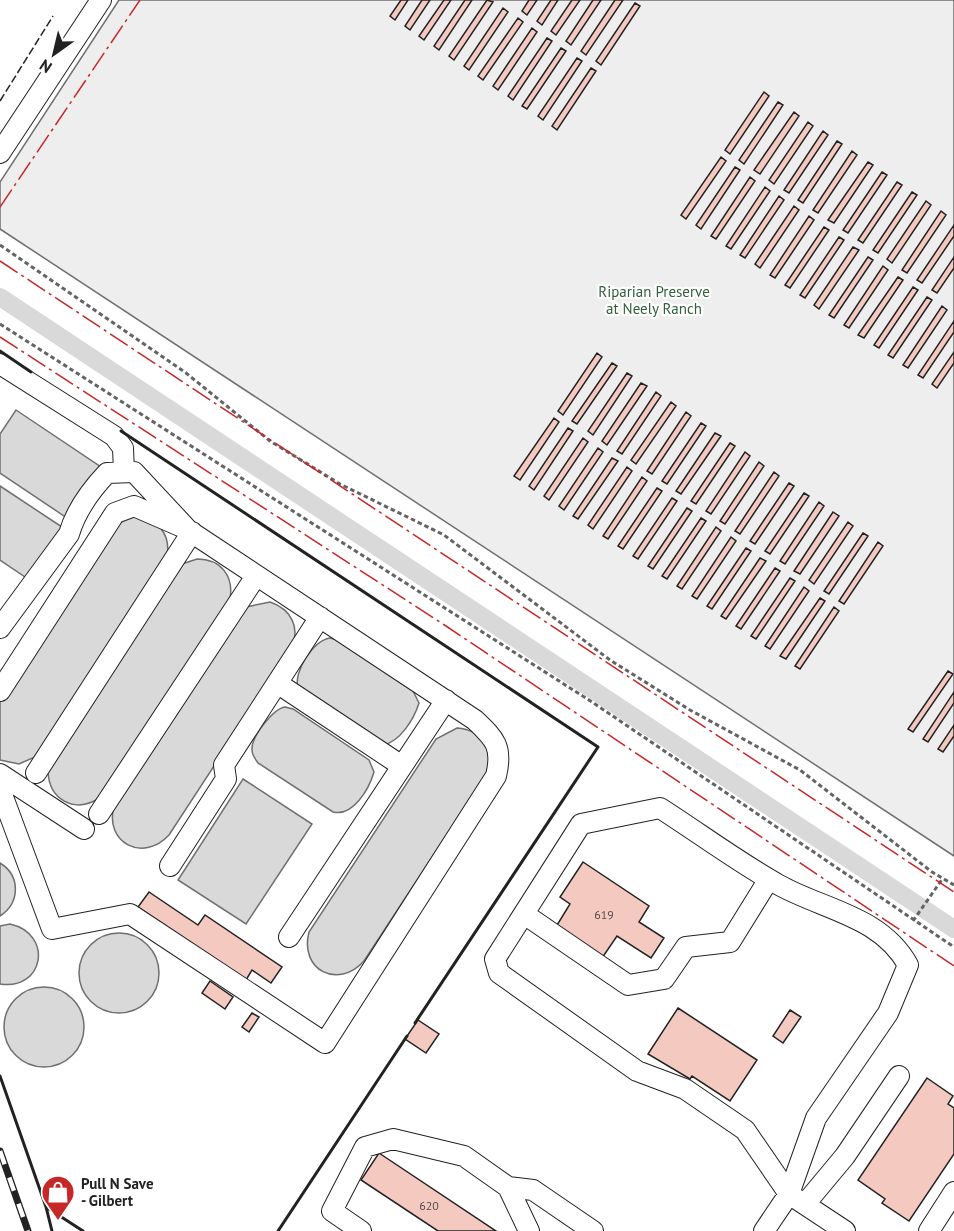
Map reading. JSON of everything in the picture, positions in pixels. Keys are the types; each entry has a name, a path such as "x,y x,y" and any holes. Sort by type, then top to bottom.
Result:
{"street":[{"path":"3,143 101,0"},
{"path":"0,364 114,436 123,447 124,472"},
{"path":"0,628 69,534 74,517 93,488 107,472 134,472 190,531"},
{"path":"0,690 115,513 134,506 190,531 475,720 494,738 500,759 496,776 325,1043 130,914 52,929 0,795"},
{"path":"36,773 190,531"},
{"path":"99,814 256,576"},
{"path":"170,866 226,778 224,765 320,617"},
{"path":"277,683 402,766"},
{"path":"289,937 446,700"},
{"path":"0,774 84,829"},
{"path":"797,1199 816,1118 888,1014 908,965 898,948 849,914 769,879 660,808 581,824 495,959 499,973 637,1071 686,1089 745,1130 797,1199 845,1231"},
{"path":"524,914 628,985 664,979 686,947 730,942 769,879"},
{"path":"764,1231 845,1156 899,1076"},
{"path":"361,1231 332,1211 365,1147 393,1139 464,1156 508,1187 530,1231"},
{"path":"508,1187 533,1190 593,1231"},
{"path":"929,1231 954,1192"}],"path":[{"path":"0,245 186,373 270,441 340,484 444,535 609,660 690,711 800,770 954,885"},
{"path":"0,324 592,702 954,947"},
{"path":"914,921 943,878"}],"green space":[{"name":"Riparian Preserve at Neely Ranch","path":"119,0 954,0 954,856 0,229 0,182"}],"shaded area":[{"path":"16,410 101,467 67,518 0,473 0,434"},
{"path":"0,486 65,529 31,581 0,560"},
{"path":"134,517 150,520 161,529 167,541 167,557 35,757 19,764 0,760 0,700 119,523"},
{"path":"197,559 213,562 224,570 230,583 230,599 98,799 80,805 64,801 53,790 48,771 182,564"},
{"path":"270,602 284,609 292,620 295,633 291,648 169,835 159,843 148,847 138,848 128,845 120,839 115,830 112,819 114,806 246,607"},
{"path":"330,638 338,640 413,691 419,703 417,709 406,729 389,743 383,745 298,688 298,674 306,658 317,645"},
{"path":"285,707 293,709 369,760 374,772 372,779 359,800 347,810 333,812 258,763 252,752 255,738 269,718"},
{"path":"457,728 474,733 485,743 489,758 486,775 364,961 354,970 343,974 333,975 323,972 315,966 310,957 307,945 309,932 436,739"},
{"path":"243,779 312,824 246,924 178,880"},
{"path":"0,863 12,875 15,890 7,911 0,916"},
{"path":"10,924 24,930 33,939 38,949 38,960 34,971 26,979 15,984 0,984 0,926"},
{"path":"119,933 134,936 147,945 156,958 159,973 156,988 147,1001 134,1010 119,1013 104,1010 91,1001 82,988 79,973 82,958 91,945 104,936"},
{"path":"44,987 59,990 72,999 81,1012 84,1027 81,1042 72,1055 59,1064 44,1067 29,1064 16,1055 7,1042 4,1027 7,1012 16,999 29,990"}],"building":[{"path":"401,0 408,0 395,20 390,16"},
{"path":"422,0 430,0 410,30 405,26"},
{"path":"444,0 451,0 424,40 419,36"},
{"path":"465,0 472,0 439,50 434,46"},
{"path":"487,0 493,2 454,60 449,56"},
{"path":"529,0 537,0 527,15 522,11"},
{"path":"551,0 558,0 542,25 537,21"},
{"path":"572,0 580,0 556,35 551,31"},
{"path":"593,0 601,0 571,45 566,41"},
{"path":"615,0 623,0 586,55 581,51"},
{"path":"635,3 640,6 601,65 596,61"},
{"path":"503,8 508,12 469,70 464,66"},
{"path":"518,18 523,22 483,80 478,76"},
{"path":"532,28 537,32 498,90 493,86"},
{"path":"547,38 552,41 513,100 508,96"},
{"path":"561,48 566,51 527,109 522,106"},
{"path":"577,58 582,61 543,120 538,116"},
{"path":"591,68 596,71 557,130 552,126"},
{"path":"764,92 769,96 730,154 725,150"},
{"path":"778,102 783,105 744,164 739,160"},
{"path":"794,112 799,116 760,174 754,170"},
{"path":"808,122 813,126 774,184 769,180"},
{"path":"823,131 828,135 789,193 784,190"},
{"path":"837,141 842,144 803,203 798,200"},
{"path":"852,151 857,155 818,213 813,210"},
{"path":"721,157 726,161 686,219 681,215"},
{"path":"868,162 873,165 834,223 828,220"},
{"path":"735,167 740,170 701,229 696,225"},
{"path":"882,172 887,175 848,233 843,230"},
{"path":"750,177 755,181 716,239 711,236"},
{"path":"897,182 902,185 863,243 858,240"},
{"path":"765,187 770,191 731,249 726,246"},
{"path":"912,192 917,195 878,253 873,250"},
{"path":"779,196 784,200 745,258 740,255"},
{"path":"926,201 931,205 892,263 887,259"},
{"path":"794,206 799,210 760,268 755,264"},
{"path":"941,211 946,215 907,273 902,270"},
{"path":"809,216 814,220 775,278 770,275"},
{"path":"954,225 954,236 922,283 917,280"},
{"path":"824,227 829,230 790,288 785,285"},
{"path":"839,237 844,240 805,298 800,295"},
{"path":"853,247 859,250 819,309 814,305"},
{"path":"868,257 873,260 834,318 829,315"},
{"path":"954,257 954,268 937,293 932,290"},
{"path":"883,266 888,270 849,328 844,325"},
{"path":"898,277 903,280 864,338 858,335"},
{"path":"913,287 918,290 879,348 874,345"},
{"path":"927,297 932,300 893,358 888,355"},
{"path":"942,306 947,310 908,368 903,365"},
{"path":"954,321 954,332 923,378 918,375"},
{"path":"954,352 954,363 937,388 932,384"},
{"path":"597,353 602,357 563,415 558,411"},
{"path":"612,363 617,366 577,424 572,421"},
{"path":"627,373 632,376 593,435 588,431"},
{"path":"641,383 647,386 607,445 602,441"},
{"path":"656,392 661,396 622,454 617,451"},
{"path":"671,402 676,406 636,464 631,460"},
{"path":"686,412 691,416 652,474 647,471"},
{"path":"554,418 559,422 520,480 514,476"},
{"path":"701,423 706,426 667,484 662,481"},
{"path":"568,428 573,431 534,490 529,486"},
{"path":"715,433 721,436 681,494 676,491"},
{"path":"583,438 588,442 549,500 544,496"},
{"path":"730,443 735,446 696,504 691,501"},
{"path":"598,448 603,452 564,510 559,506"},
{"path":"745,452 750,456 711,514 706,511"},
{"path":"612,458 618,461 578,519 573,516"},
{"path":"759,462 764,466 725,524 720,521"},
{"path":"627,467 632,471 593,529 588,525"},
{"path":"774,472 779,476 740,534 735,531"},
{"path":"642,477 647,481 608,539 603,536"},
{"path":"789,483 794,486 755,544 750,541"},
{"path":"657,488 662,491 623,549 618,546"},
{"path":"804,493 809,496 770,554 765,551"},
{"path":"672,498 677,501 638,559 633,556"},
{"path":"819,502 824,506 785,564 780,561"},
{"path":"687,508 692,511 653,569 648,566"},
{"path":"833,512 839,516 800,574 794,571"},
{"path":"701,518 706,521 667,579 662,576"},
{"path":"848,522 853,526 814,584 809,580"},
{"path":"716,527 721,531 682,589 677,586"},
{"path":"863,533 868,536 829,594 824,591"},
{"path":"731,537 736,541 697,599 692,596"},
{"path":"878,542 883,546 844,604 839,601"},
{"path":"746,548 751,551 712,609 707,606"},
{"path":"760,558 766,561 726,619 721,616"},
{"path":"775,568 780,571 741,629 736,626"},
{"path":"790,578 795,581 756,639 751,636"},
{"path":"804,587 809,591 770,649 765,646"},
{"path":"820,598 825,601 786,659 780,656"},
{"path":"834,607 839,611 800,669 795,666"},
{"path":"948,671 953,674 913,732 908,729"},
{"path":"954,692 954,703 928,742 923,739"},
{"path":"954,725 954,736 943,752 938,749"},
{"path":"583,862 649,906 639,922 664,938 651,958 617,936 600,961 554,930 570,904 560,897"},
{"path":"149,892 198,925 205,915 282,967 271,983 252,970 246,980 138,907"},
{"path":"210,981 233,997 225,1009 202,993"},
{"path":"678,1008 757,1060 730,1101 692,1076 690,1079 648,1054"},
{"path":"790,1010 801,1017 783,1043 773,1036"},
{"path":"252,1013 259,1017 249,1032 242,1027"},
{"path":"418,1020 439,1034 426,1053 405,1039"},
{"path":"927,1078 953,1096 948,1104 954,1108 954,1154 909,1221 882,1203 885,1199 858,1180"},
{"path":"379,1153 496,1231 438,1231 361,1180"}],"waterway":[{"path":"0,297 954,929"}],"railway":[{"path":"0,1151 28,1231"}],"fence":[{"path":"0,101 53,16"}],"wall":[{"path":"0,351 31,372"},
{"path":"121,431 598,747 415,1023"},
{"path":"278,1231 407,1036"},
{"path":"0,1076 46,1207 83,1231"},
{"path":"46,1207 52,1231"}],"power":[{"path":"0,207 140,0"},
{"path":"0,261 954,892"},
{"path":"0,337 446,626 954,966"}],"place":[{"name":"Pull N Save - Gilbert","path":"58,1221"}]}
